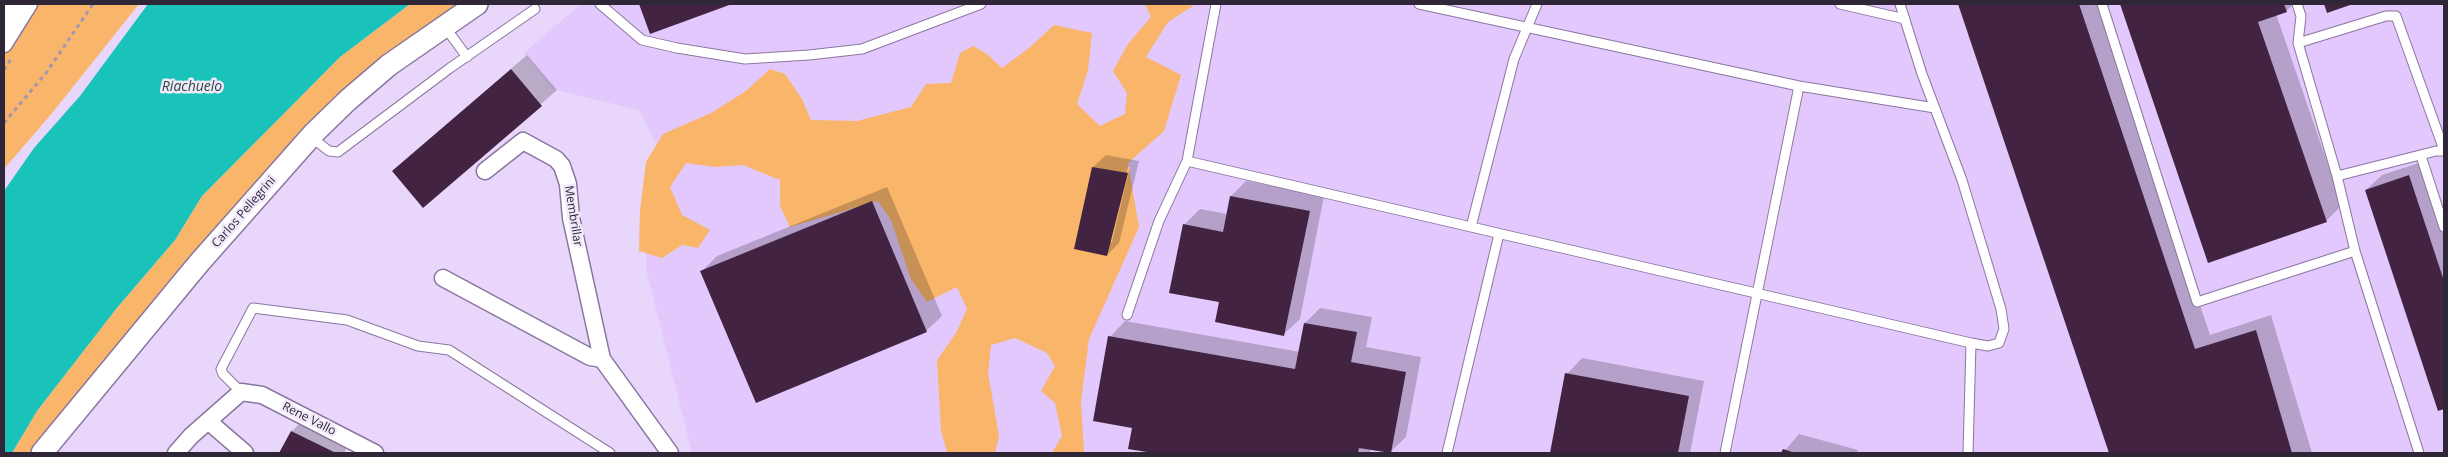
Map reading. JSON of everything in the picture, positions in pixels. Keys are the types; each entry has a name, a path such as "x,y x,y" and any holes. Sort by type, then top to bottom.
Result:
{"street":[{"path":"4,22 15,4"},
{"path":"4,44 29,4"},
{"name":"Carlos Pellegrini","path":"42,453 199,263 311,136 348,100 389,66 477,4"},
{"name":"Membrillar","path":"485,171 523,141 556,159 562,166 568,184 571,218 602,359"},
{"path":"443,278 590,357 602,359 670,453"},
{"path":"176,453 191,436 242,392"},
{"name":"Rene Vallo","path":"242,392 262,395 375,453"},
{"path":"208,421 245,453"}],"lane":[{"path":"600,4 642,40 677,48 745,59 809,56 862,49 981,4"},
{"path":"1127,315 1159,222 1187,161 1216,4"},
{"path":"1419,4 1799,86 1935,108"},
{"path":"1471,227 1514,59 1537,4"},
{"path":"1840,4 1905,19"},
{"path":"1187,161 1971,344 1988,346 1999,343 2004,329 2002,309 1962,180 1935,108 1900,4"},
{"path":"2102,4 2197,302 2354,251"},
{"path":"2297,4 2301,16 2298,43 2337,176 2354,251 2420,453"},
{"path":"311,136 329,152 338,152 536,9"},
{"path":"2298,43 2386,16 2396,16 2444,150 2337,176"},
{"path":"444,26 467,57"},
{"path":"1725,453 1799,86"},
{"path":"2421,156 2444,227"},
{"path":"1448,453 1499,234"},
{"path":"242,392 223,374 222,369 253,308 347,320 418,346 449,350 610,453"},
{"path":"1968,453 1971,344"}],"path":[{"path":"4,122 46,73 93,4"}],"shaded area":[{"path":"35,4 139,4 53,112 4,169 4,52"},
{"path":"410,4 471,4 215,231 29,453 12,453 37,411 116,309 175,240 202,196 340,57"},
{"path":"581,4 2444,4 2444,453 692,453 646,269 646,189 664,158 639,110 552,89 524,53"},
{"path":"1145,4 1193,4 1193,6 1168,22 1146,57 1181,75 1164,131 1128,163 1139,227 1089,339 1081,402 1084,453 1052,453 1062,436 1055,403 1041,391 1055,366 1047,353 1015,338 991,345 988,373 999,436 995,453 947,453 941,430 937,360 956,333 967,309 957,287 927,302 911,279 891,220 878,201 790,227 780,206 780,180 743,165 715,167 686,163 670,187 682,215 710,230 698,248 682,245 662,258 639,251 640,210 646,162 663,134 711,113 746,91 770,69 785,74 802,99 811,120 857,121 911,107 926,84 951,83 960,53 973,46 987,54 1002,68 1029,48 1054,25 1092,33 1088,70 1077,104 1100,126 1125,114 1127,93 1113,71 1128,44 1151,17"}],"water":[{"name":"Riachuelo","path":"148,4 410,4 340,57 202,196 175,240 116,309 37,411 12,453 4,453 4,191 34,148 80,96"}],"building":[{"path":"639,4 732,4 650,34"},
{"path":"1958,4 2079,4 2195,349 2256,330 2292,453 2109,453"},
{"path":"2120,4 2284,4 2287,12 2258,22 2327,222 2208,263"},
{"path":"2324,4 2353,4 2327,13"},
{"path":"511,69 542,106 423,208 392,171"},
{"path":"1092,167 1128,173 1107,256 1074,249"},
{"path":"2409,175 2444,281 2444,409 2438,411 2365,190"},
{"path":"1230,196 1310,211 1284,336 1215,322 1219,302 1169,293 1183,224 1223,232"},
{"path":"872,201 927,332 756,403 700,271"},
{"path":"1304,323 1357,332 1351,362 1406,372 1391,453 1359,448 1358,453 1153,453 1128,449 1132,428 1093,421 1108,336 1295,369"},
{"path":"1565,373 1689,396 1678,453 1550,453"},
{"path":"291,431 336,453 279,453"},
{"path":"1783,449 1795,453 1781,453"}]}
